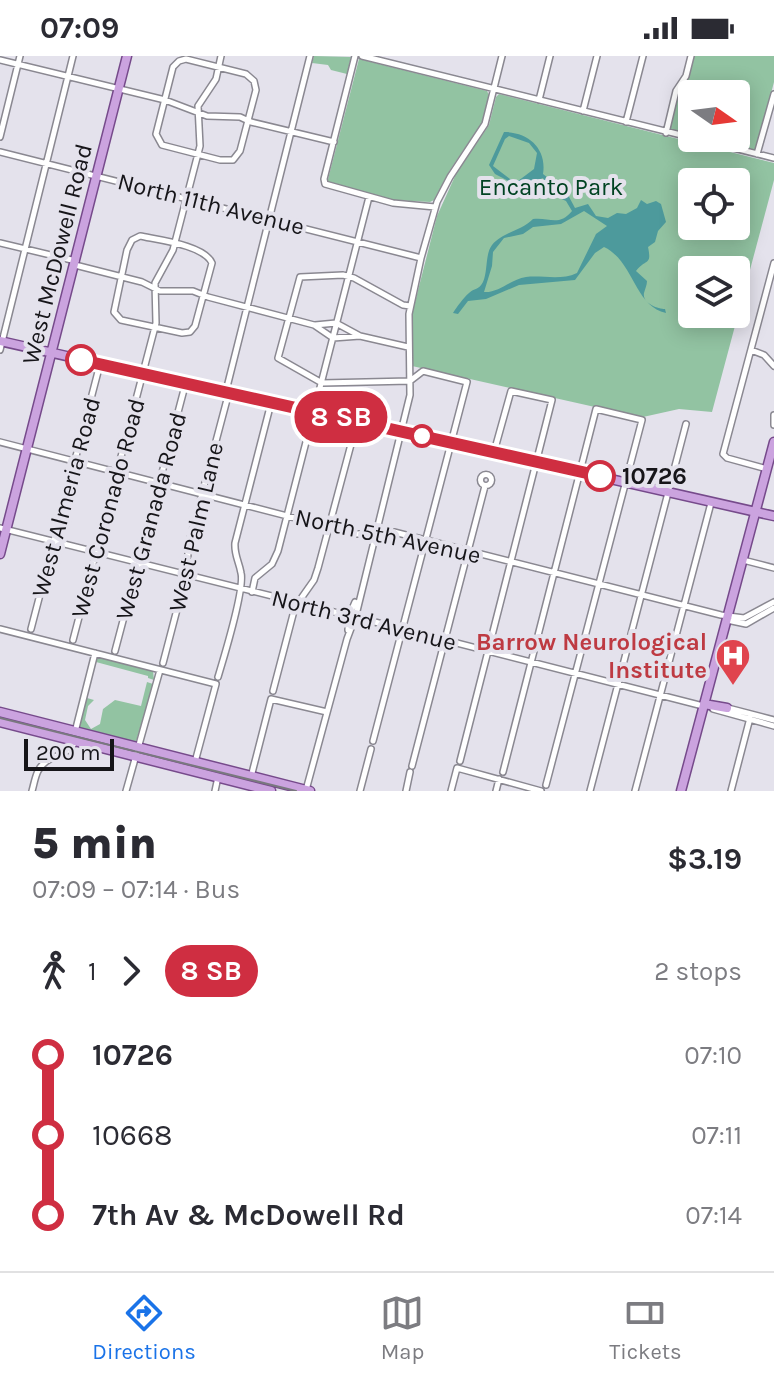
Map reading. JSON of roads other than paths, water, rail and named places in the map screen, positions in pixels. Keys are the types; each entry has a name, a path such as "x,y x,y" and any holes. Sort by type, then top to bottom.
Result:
{"main road":[{"name":"West McDowell Road","path":"0,554 3,529 53,353 127,56"},
{"path":"1,342 774,516"},
{"path":"681,791 774,442"},
{"path":"704,705 727,708"},
{"path":"0,712 271,791"},
{"path":"0,722 56,736 83,736 109,741 137,752 307,791"}],"street":[{"path":"0,137 20,56"},
{"path":"1,342 73,56"},
{"name":"West Coronado Road","path":"73,640 154,328 154,289 170,258 197,154 200,136 197,112 216,79 221,56"},
{"name":"West Palm Lane","path":"163,663 186,575 189,543 310,56"},
{"path":"355,56 325,184 405,205 435,207"},
{"path":"362,56 774,158"},
{"path":"307,791 410,395 410,306 421,258 435,207 450,177 485,124 502,56"},
{"path":"539,100 550,56"},
{"path":"583,111 597,56"},
{"path":"626,122 643,56"},
{"path":"666,133 676,91 684,80 691,56"},
{"path":"186,59 246,74 254,81 256,90 240,151 233,160 220,160 162,145 156,134 165,100 173,67 186,59"},
{"path":"0,60 165,100 207,116 230,116 334,142"},
{"path":"757,154 774,94"},
{"name":"North 11th Avenue","path":"0,152 421,258"},
{"path":"252,592 255,578 266,571 275,558 369,197"},
{"path":"135,237 200,250 211,258 212,263 195,326 190,332 154,328 124,321 116,315 113,309 121,276 127,250 135,237"},
{"path":"0,243 121,276 154,289 193,291 314,325 336,323 360,336 408,347"},
{"path":"770,466 724,456 774,265"},
{"path":"360,791 465,380 423,371 410,381 322,383 278,358 300,277 348,276 410,306"},
{"path":"314,325 333,338 360,336"},
{"path":"751,350 764,355 774,366"},
{"name":"West Almeria Road","path":"31,629 100,364"},
{"name":"West Granada Road","path":"115,651 186,382"},
{"path":"460,761 552,400 511,391 494,452"},
{"path":"218,677 242,574 234,550 272,402"},
{"path":"451,791 457,768 544,788 642,420 596,409 503,772"},
{"path":"774,415 774,425"},
{"path":"273,691 298,603 314,580 357,421"},
{"path":"590,791 686,424"},
{"name":"North 5th Avenue","path":"0,442 359,534 387,532 425,541 746,624 774,605"},
{"path":"406,791 485,486"},
{"path":"635,791 711,502"},
{"path":"374,532 380,515"},
{"path":"379,524 387,532"},
{"name":"North 3rd Avenue","path":"3,529 774,723"},
{"path":"742,560 774,568"},
{"path":"242,574 255,578"},
{"path":"0,629 216,684 195,763"},
{"path":"32,791 39,768 48,760 72,749 95,653"},
{"path":"126,791 160,670"},
{"path":"709,684 715,702 727,708"},
{"path":"251,778 271,699 327,712"},
{"name":"North 3rd Avenue","path":"727,708 750,717"},
{"path":"731,791 750,717"},
{"path":"56,736 67,744 65,753"},
{"path":"215,791 218,777"},
{"path":"496,791 499,779"}],"water":[{"path":"504,132 513,133 528,139 539,150 543,174 567,193 575,208 588,204 596,216 608,218 637,208 641,200 647,204 656,201 661,204 666,222 658,231 655,242 648,247 649,260 636,271 647,281 645,299 622,262 604,247 595,253 575,280 519,285 486,299 468,301 458,314 453,313 467,295 483,282 488,253 496,241 533,219 563,219 572,211 566,201 551,194 543,178 520,187 495,174 489,165","holes":["509,136 529,143 537,153 534,169 518,181 510,179 493,166","584,211 607,226 596,234 577,273 558,277 526,277 484,292 493,252 504,238 523,234 533,227 561,224"]}],"tram line":[{"path":"0,718 296,791"}],"place":[{"name":"10726","path":"600,476"},
{"name":"Barrow Neurological Institute","path":"733,687"}],"park label":[{"name":"Encanto Park","path":"551,187"}]}
